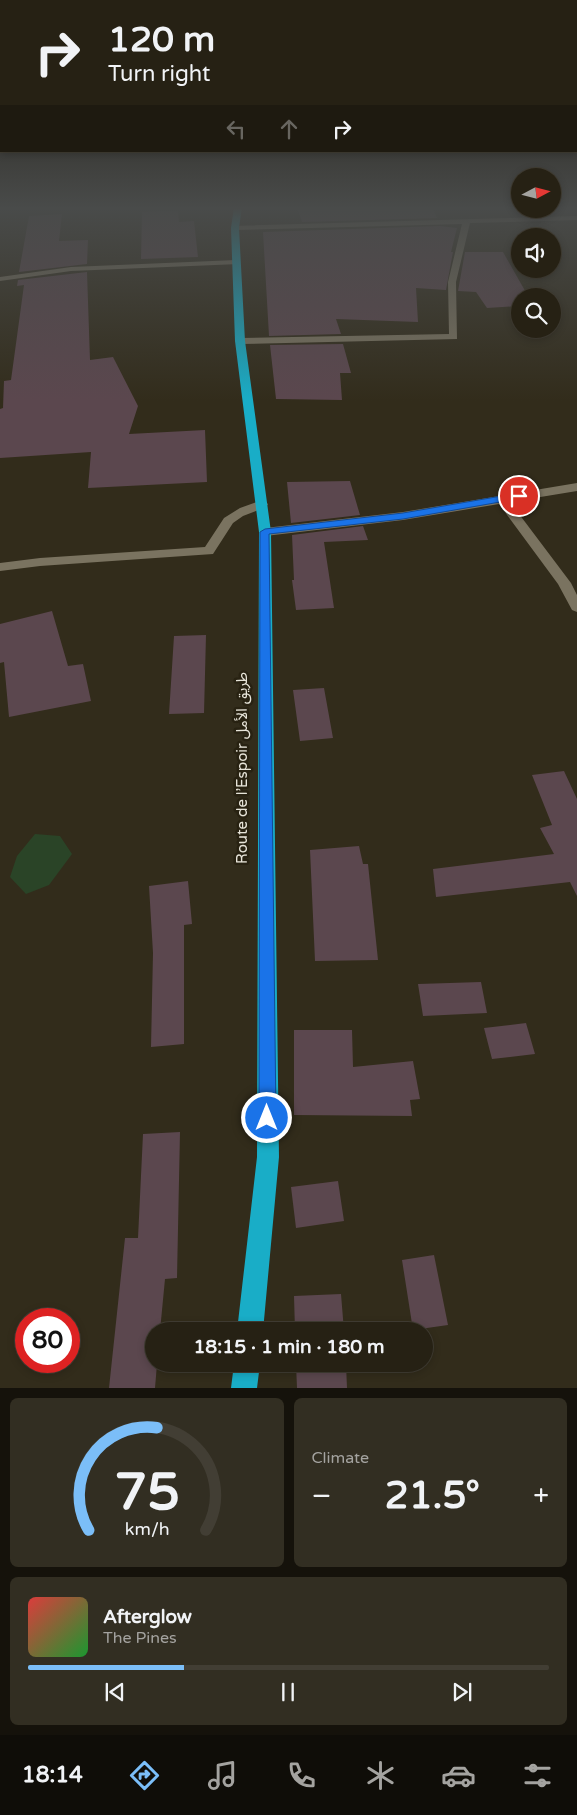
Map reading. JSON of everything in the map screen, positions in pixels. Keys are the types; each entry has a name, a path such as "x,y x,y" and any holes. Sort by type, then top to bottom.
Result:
{"highway":[{"name":"Route de l’Espoir طريق الأمل","path":"236,272 240,341 265,532 264,865 268,1157 251,1322"},
{"path":"244,1388 246,1372"}],"street":[{"path":"0,279 51,272"},
{"path":"240,341 367,337 454,337 452,282 454,272"},
{"path":"265,532 403,516 577,487"},
{"path":"502,499 564,583 577,607"},
{"path":"0,567 40,562 210,551 217,543 222,528 237,514 262,504"}],"green space":[{"path":"35,834 60,836 72,854 49,885 26,894 10,877 17,856"}],"building":[{"path":"87,272 90,360 113,357 138,406 129,434 205,430 207,482 88,488 91,452 0,458 0,409 3,408 4,381 11,380 24,285 17,286 18,280"},
{"path":"265,272 449,272 446,290 416,288 418,322 336,319 341,334 269,336"},
{"path":"461,272 511,272 511,278 518,278 523,288 511,288 511,307 487,308 476,292 458,291"},
{"path":"343,344 351,373 340,373 342,400 276,399 270,345"},
{"path":"350,481 360,515 291,523 287,482"},
{"path":"363,526 368,540 324,542 334,608 296,610 292,580 294,580 292,535"},
{"path":"52,611 68,666 83,664 91,701 9,717 4,662 0,663 0,624"},
{"path":"206,635 204,713 169,714 174,636"},
{"path":"324,688 333,738 300,741 293,690"},
{"path":"564,771 577,799 577,896 570,882 436,897 433,869 554,854 540,828 552,825 532,775"},
{"path":"359,846 363,864 368,864 378,960 315,961 310,850"},
{"path":"188,881 192,924 184,925 184,1044 151,1047 153,953 149,886"},
{"path":"481,982 487,1013 423,1016 418,984"},
{"path":"526,1023 535,1054 492,1059 484,1028"},
{"path":"294,1030 352,1030 353,1067 413,1061 420,1099 410,1100 412,1116 294,1115"},
{"path":"180,1132 177,1278 165,1279 161,1322 145,1322 145,1372 156,1372 155,1388 109,1388 125,1238 138,1238 143,1134"},
{"path":"338,1181 344,1221 296,1228 291,1187"},
{"path":"434,1255 448,1325 433,1327 433,1322 412,1322 402,1260"},
{"path":"341,1294 343,1322 295,1322 294,1296"},
{"path":"296,1372 346,1372 347,1388 297,1388"}],"route":[{"path":"267,1118 264,865 265,532 403,516 519,496"}]}
